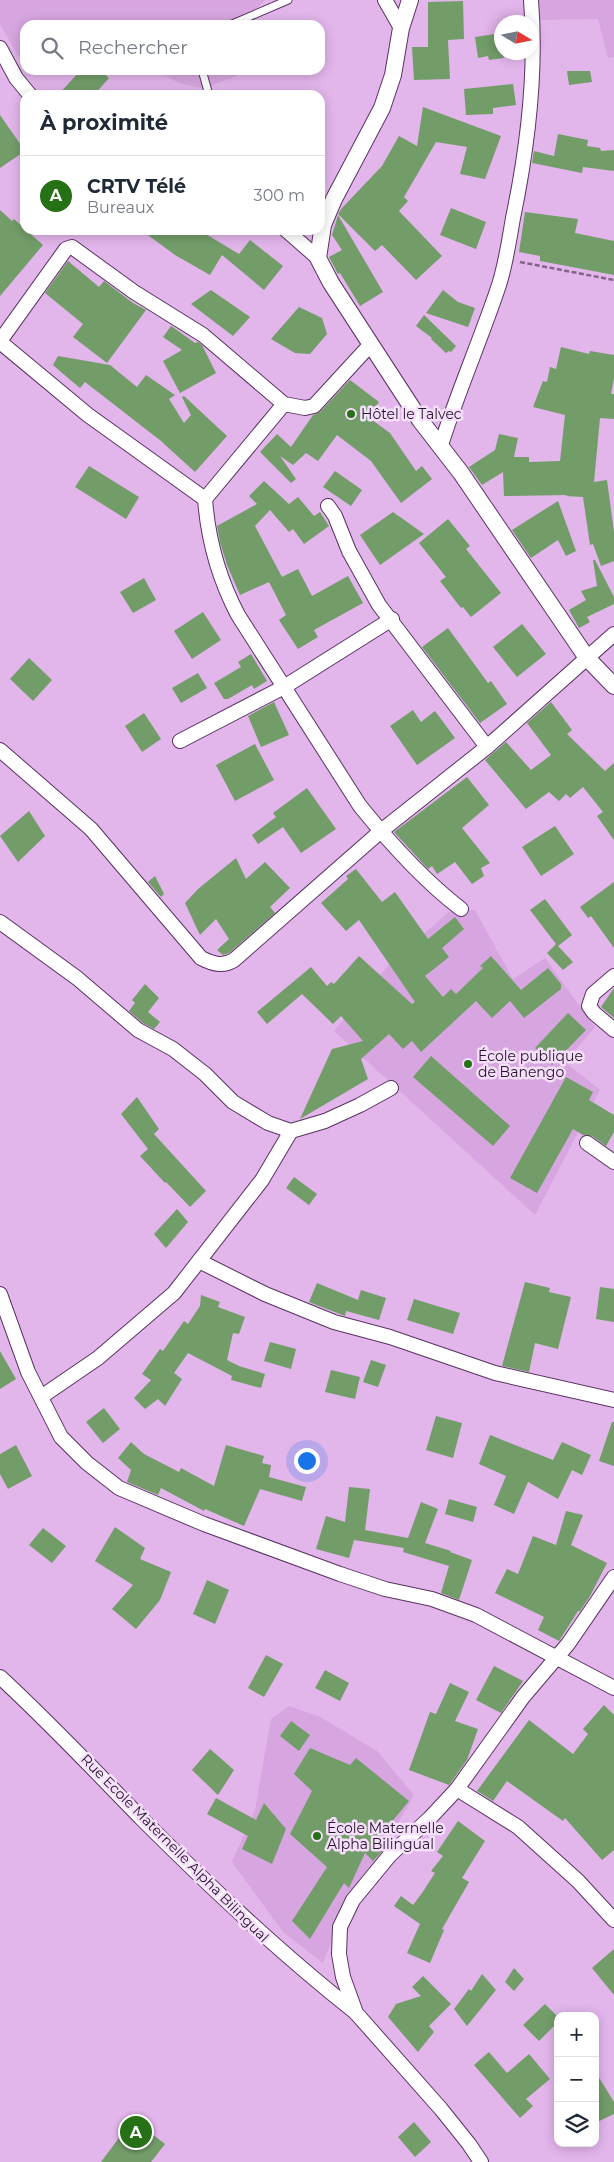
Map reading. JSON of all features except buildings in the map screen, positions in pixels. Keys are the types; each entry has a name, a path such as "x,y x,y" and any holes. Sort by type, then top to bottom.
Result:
{"street":[{"path":"385,0 401,28"},
{"path":"325,223 382,108 393,75 401,28 410,0"},
{"path":"441,445 496,292 506,259 522,180 534,62 531,0"},
{"path":"0,51 16,78 26,90"},
{"path":"292,235 318,258 331,283 420,420 441,445 587,658 614,686"},
{"path":"318,258 322,235"},
{"path":"371,344 314,406 305,408 284,404 203,335 134,292 72,246 66,248 0,342 88,415 205,498 212,548 224,589 238,615 360,806 380,831 435,888 461,909"},
{"path":"205,498 284,404"},
{"path":"328,506 335,516 349,551 369,589 487,746"},
{"path":"180,741 284,687 392,619"},
{"path":"0,750 91,829 113,853 141,890 201,958 211,963 227,964 234,960 380,831 487,746 614,634"},
{"path":"0,922 77,978 138,1030 174,1049 205,1074 233,1102 268,1123 291,1130 325,1121 391,1088"},
{"path":"614,976 593,994 590,1006 594,1013 614,1030"},
{"path":"41,1397 98,1358 174,1293 262,1180 291,1130"},
{"path":"587,1143 614,1162"},
{"path":"199,1261 265,1294 334,1322 390,1337 495,1373 614,1400"},
{"path":"0,1294 28,1372 61,1437 87,1462 119,1488 204,1524 340,1574 385,1589 432,1599 476,1614 614,1688"},
{"path":"480,2162 469,2144 441,2109 356,2013 343,1977 339,1954 340,1927 353,1900 390,1854 430,1818 457,1789 523,1697 558,1657 614,1577"},
{"name":"Rue Ecole Maternelle Alpha Bilingual","path":"0,1677 50,1723 144,1820 268,1940 356,2013"},
{"path":"457,1789 518,1827 578,1881 614,1920"}],"lane":[{"path":"242,20 288,0"},
{"path":"203,75 208,90"}],"path":[{"path":"506,259 614,280"}],"shaded area":[{"path":"0,0 265,0 251,15 250,20 20,20 20,57 0,24"},
{"path":"537,0 614,0 614,57 608,58 598,19 539,20"},
{"path":"164,75 237,75 204,88 181,84"},
{"name":"École publique de Banengo","path":"475,910 513,979 545,958 595,1027 565,1062 600,1090 535,1215 334,1031 390,963 449,912"},
{"name":"École Maternelle Alpha Bilingual","path":"289,1706 320,1717 377,1751 414,1795 337,1928 323,1963 283,1932 232,1862 255,1810 271,1719"}],"place":[{"name":"Hôtel le Talvec","path":"351,414"},
{"name":"École publique de Banengo","path":"468,1064"},
{"name":"École Maternelle Alpha Bilingual","path":"317,1836"},
{"name":"CRTV Télé","path":"136,2132"}]}
